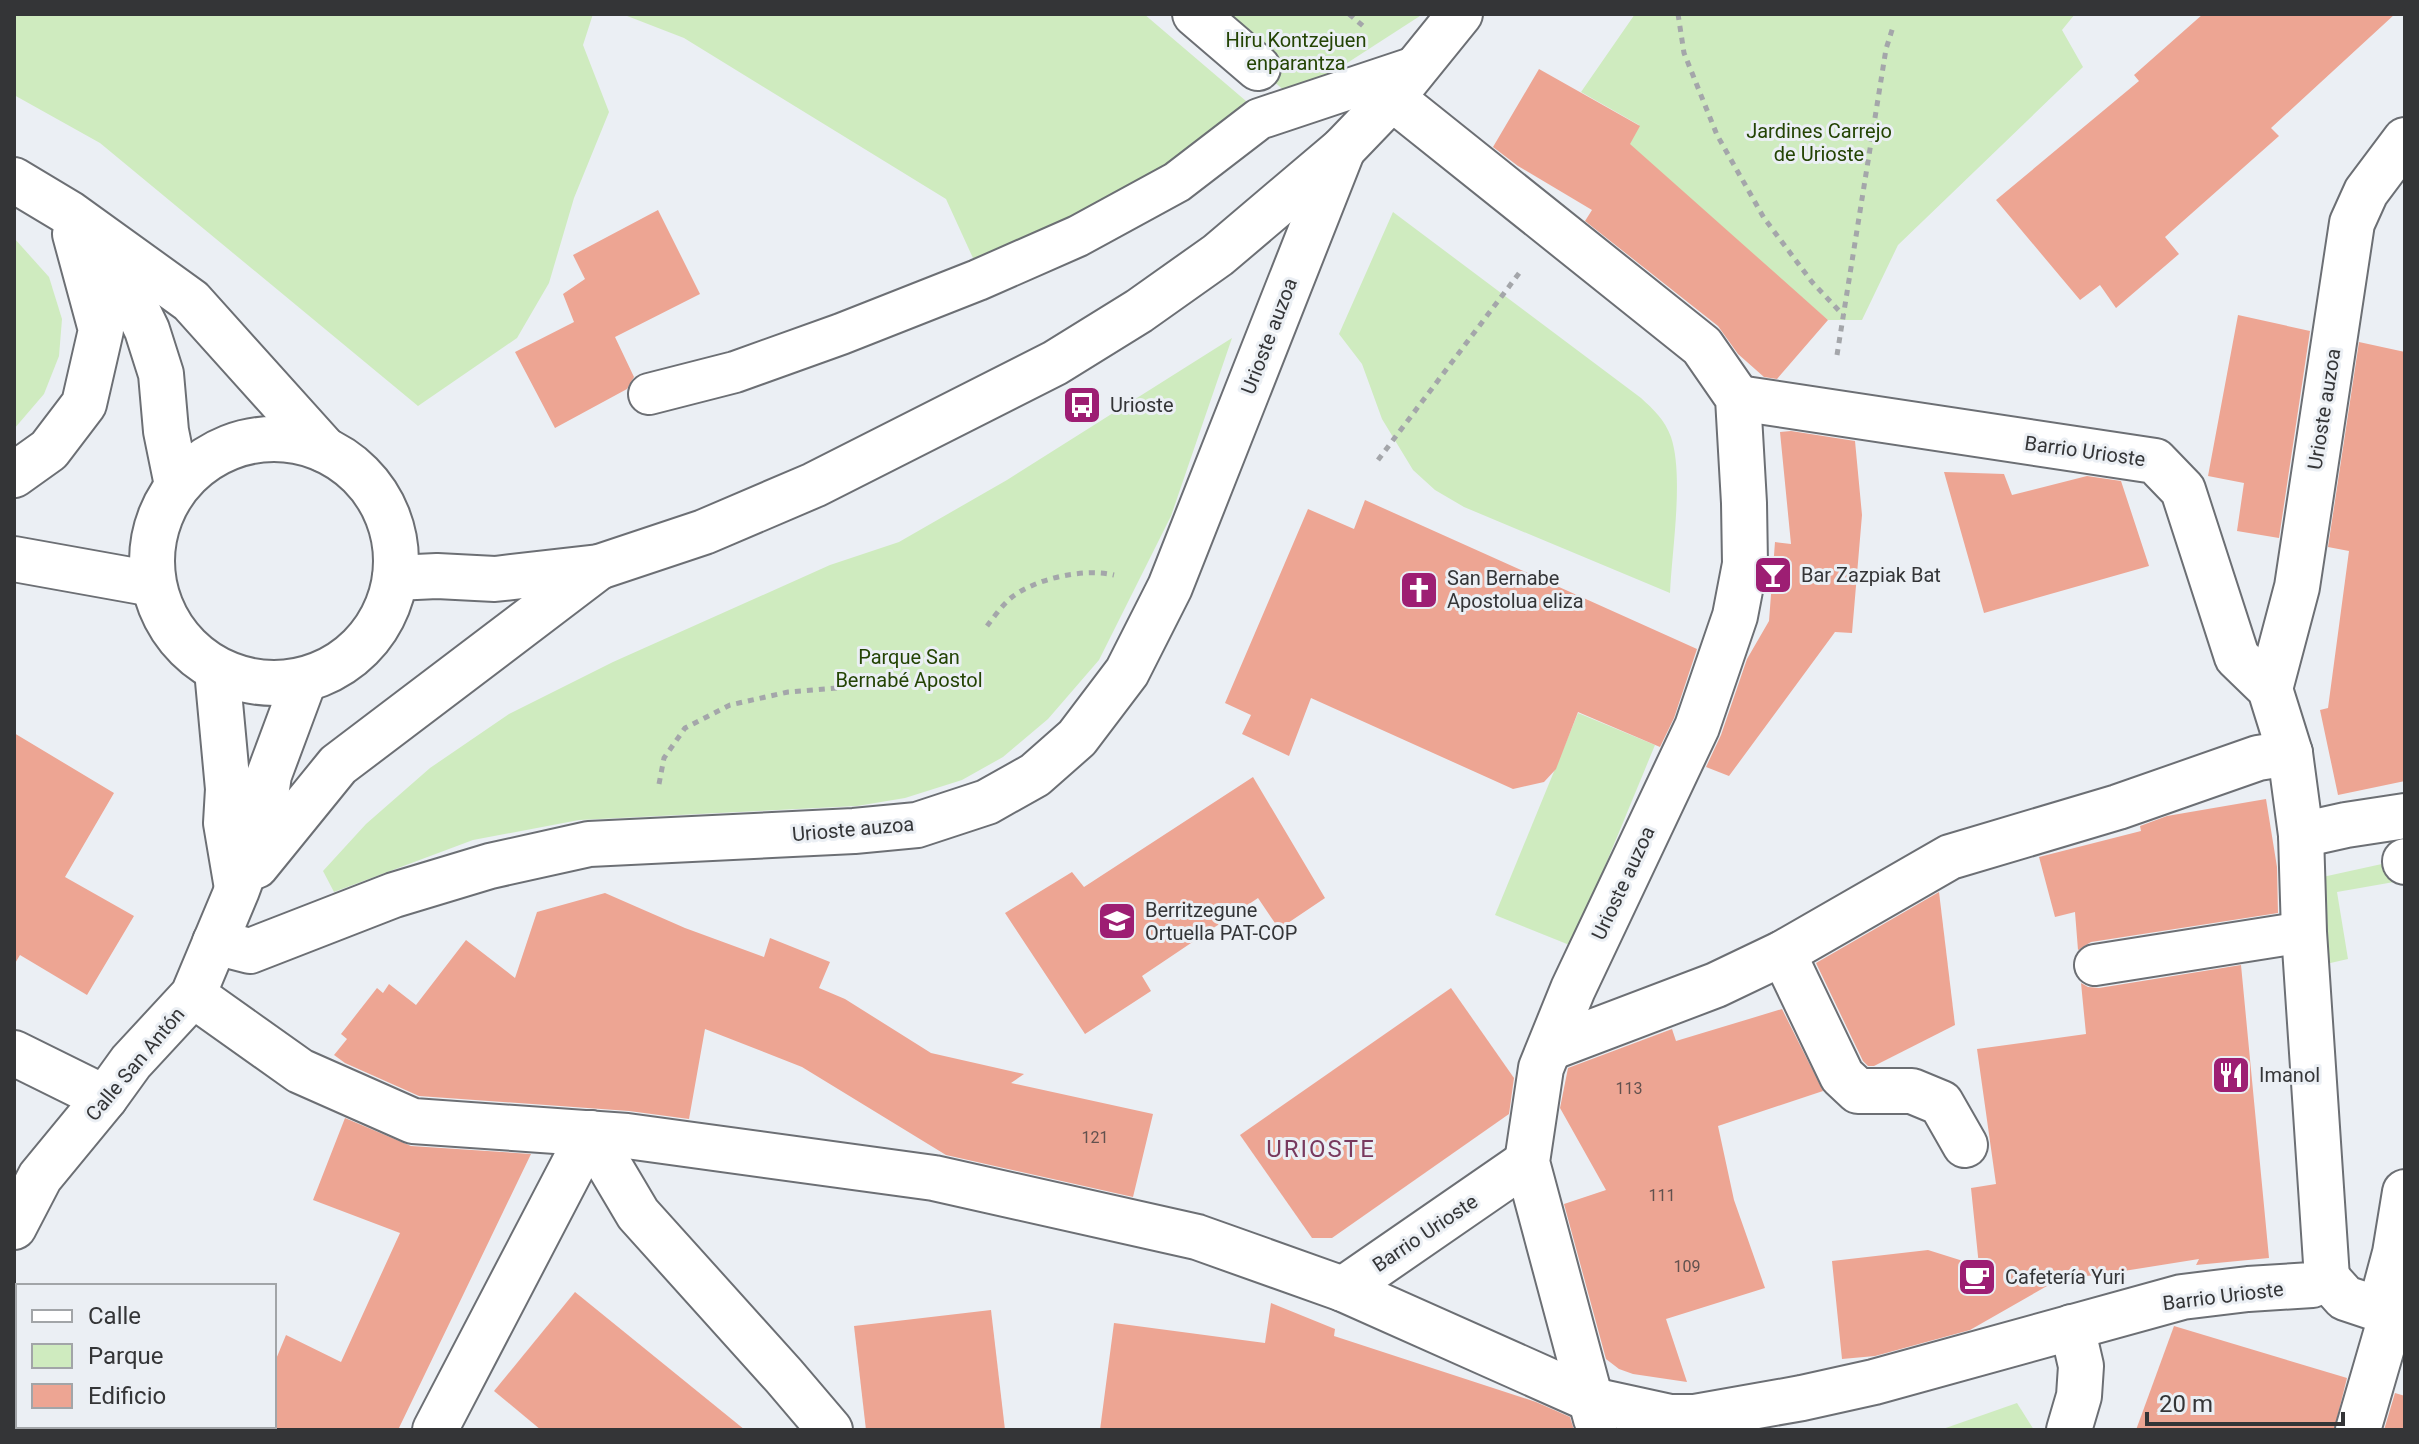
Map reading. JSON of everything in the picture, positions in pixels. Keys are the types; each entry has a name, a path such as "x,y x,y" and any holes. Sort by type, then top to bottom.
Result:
{"street":[{"path":"1195,14 1258,68"},
{"name":"Urioste auzoa","path":"395,578 437,576 495,579 599,567 704,532 814,485 1055,363 1139,311 1218,255 1343,149 1405,82 1460,14"},
{"path":"1405,82 1555,226 1702,346 1738,398"},
{"name":"Urioste auzoa","path":"2270,689 2297,587 2352,223 2366,192 2405,140"},
{"name":"Urioste auzoa","path":"215,942 250,951 394,895 490,866 589,844 917,825 987,802 1035,775 1077,738 1127,672 1170,587 1343,149"},
{"path":"14,180 69,213 191,301 325,450"},
{"path":"14,475 49,450 84,404 101,330 69,213"},
{"path":"69,213 105,257 130,295 147,330 161,374 166,431 177,485"},
{"name":"Urioste auzoa","path":"1527,1162 1541,1068 1573,989 1697,727 1735,616 1745,564 1738,398"},
{"name":"Barrio Urioste","path":"1527,1162 1343,1289 1594,1415 1666,1424 1874,1382 2182,1297 2312,1285 2327,1278 2304,932 2301,835 2290,753 2270,689 2237,657 2183,490 2155,461 1738,398"},
{"path":"280,439 303,442 325,450 348,464 381,501 396,550 390,602 358,651 332,670 304,681 274,684 249,682 217,670 191,652 163,617 153,584 151,558 154,533 163,507 177,485 193,469 211,456 247,442 280,439"},
{"path":"14,559 153,584"},
{"name":"Urioste auzoa","path":"237,890 338,765 599,567"},
{"path":"217,670 228,789 226,823 237,890"},
{"path":"237,890 262,822 269,775 304,681"},
{"path":"1550,1048 1716,985 1783,953 1950,857 2118,807 2258,758 2290,753"},
{"path":"2301,835 2405,816"},
{"name":"Calle San Antón","path":"14,1227 40,1177 131,1062 193,995 237,890"},
{"path":"1783,953 1842,1076 1858,1091 1912,1091 1941,1103 1965,1145"},
{"path":"193,995 300,1071 413,1121 642,1138 934,1178 1197,1237 1343,1289"},
{"path":"14,1053 105,1098"},
{"path":"435,1430 590,1133"},
{"path":"590,1133 638,1214 830,1430"},
{"path":"1527,1162 1594,1415"},
{"path":"2358,1430 2392,1314 2395,1253 2405,1192"},
{"path":"2327,1278 2345,1298 2392,1314"},
{"path":"2069,1430 2079,1396 2081,1366 2072,1327"}],"lane":[{"path":"649,394 735,372 841,334 978,280 1078,236 1177,182 1259,119 1405,82"},
{"path":"2095,965 2304,932"}],"path":[{"path":"1678,14 1684,53 1717,135 1764,218 1812,282 1844,316"},
{"path":"1827,411 1886,49 1893,27"},
{"path":"1378,460 1555,226"},
{"path":"987,626 1011,597 1050,578 1101,572 1170,587"},
{"path":"688,840 661,803 658,785 664,758 685,728 730,705 788,692 838,688"}],"green space":[{"path":"14,14 593,14 583,45 609,112 574,198 549,283 517,338 418,406 100,143 14,95"},
{"path":"622,14 1144,14 1246,101 1196,153 978,269 946,199 684,38"},
{"name":"Hiru Kontzejuen enparantza","path":"1195,14 1423,14 1293,98"},
{"name":"Jardines Carrejo de Urioste","path":"1635,14 2075,14 2062,30 2083,67 1898,245 1862,320 1828,320 1627,148 1639,125 1581,92"},
{"path":"1393,212 1641,398 1662,420 1671,437 1677,472 1670,593 1464,507 1435,490 1413,470 1382,419 1362,364 1339,334"},
{"path":"14,238 49,277 62,319 59,356 44,394 14,429"},
{"name":"Parque San Bernabé Apostol","path":"1232,338 1171,516 1099,660 1048,719 1003,757 962,780 905,798 857,806 579,820 473,840 334,892 323,871 366,824 430,768 509,714 613,662 830,565 899,542 1007,480"},
{"path":"1578,713 1655,745 1572,946 1495,915"},
{"path":"2391,862 2394,882 2337,892 2348,959 2326,964 2318,878"},
{"path":"2017,1403 2034,1430 1940,1430"}],"building":[{"path":"2203,14 2395,14 2271,128 2279,136 2165,237 2179,254 2116,308 2100,285 2080,300 1996,200 2139,81 2134,75"},
{"path":"1539,69 1640,126 1630,144 1828,320 1777,379 1764,377 1738,354 1718,326 1585,221 1592,210 1518,166 1493,147"},
{"path":"658,210 700,294 615,337 634,377 627,389 555,428 515,352 574,322 563,294 585,279 573,255"},
{"path":"2238,315 2310,331 2279,538 2237,531 2244,483 2208,476"},
{"path":"2359,342 2405,352 2405,781 2338,795 2320,710 2328,708 2349,551 2328,547"},
{"path":"1780,432 1855,441 1862,515 1852,633 1835,632 1729,776 1706,767 1721,735 1747,659 1769,621 1775,542 1791,544"},
{"path":"1944,472 2004,474 2012,495 2087,476 2121,481 2149,566 1984,613"},
{"name":"San Bernabe Apostolua eliza","path":"1365,500 1697,649 1674,718 1660,747 1578,712 1556,769 1544,782 1513,789 1311,698 1289,756 1242,734 1251,715 1225,703 1308,509 1354,529"},
{"path":"14,733 114,793 65,877 134,916 87,995 20,955 14,965"},
{"name":"Berritzegune Ortuella PAT-COP","path":"1253,777 1325,898 1279,929 1258,898 1142,976 1151,991 1085,1034 1005,913 1072,872 1084,887"},
{"path":"2266,799 2277,867 2278,913 2091,942 2078,950 2075,912 2055,917 2039,857 2141,831 2140,826 2167,816"},
{"path":"1939,892 1955,1025 1874,1066 1868,1066 1816,963"},
{"path":"605,893 685,928 764,957 770,938 830,962 819,988 845,999 931,1053 1024,1074 1011,1083 1153,1114 1133,1197 946,1155 802,1067 705,1029 689,1119 629,1111 419,1096 345,1063 334,1055 347,1039 341,1034 377,988 383,993 389,984 416,1005 466,940 515,978 537,912"},
{"path":"2241,965 2269,1258 2196,1265 2199,1259 2031,1282 2047,1286 1970,1330 1875,1356 1842,1359 1832,1261 1928,1250 1979,1266 1971,1188 1996,1184 1977,1049 2086,1034 2081,983 2099,988"},
{"path":"1451,988 1514,1078 1509,1114 1332,1238 1312,1238 1240,1135"},
{"path":"1782,1009 1823,1091 1718,1126 1734,1200 1765,1288 1666,1319 1687,1382 1619,1369 1606,1359 1564,1204 1606,1190 1560,1108 1568,1068 1672,1029 1676,1041"},
{"path":"345,1118 411,1146 531,1154 398,1430 274,1430 276,1359 286,1335 341,1362 400,1233 313,1200"},
{"path":"575,1292 745,1430 541,1430 494,1391"},
{"path":"1271,1303 1335,1329 1334,1336 1536,1402 1570,1417 1574,1430 1100,1430 1114,1323 1265,1343"},
{"path":"991,1310 1005,1430 866,1430 854,1326"},
{"path":"2174,1326 2347,1378 2334,1430 2136,1430"},
{"path":"2395,1393 2405,1396 2405,1430 2384,1430"}],"place":[{"name":"Urioste","path":"1082,405"},
{"name":"Bar Zazpiak Bat","path":"1773,575"},
{"name":"San Bernabe Apostolua eliza","path":"1419,590"},
{"name":"Berritzegune Ortuella PAT-COP","path":"1117,921"},
{"name":"Imanol","path":"2231,1075"},
{"name":"Cafetería Yuri","path":"1977,1277"}],"district":[{"name":"URIOSTE","path":"1321,1149"}]}
